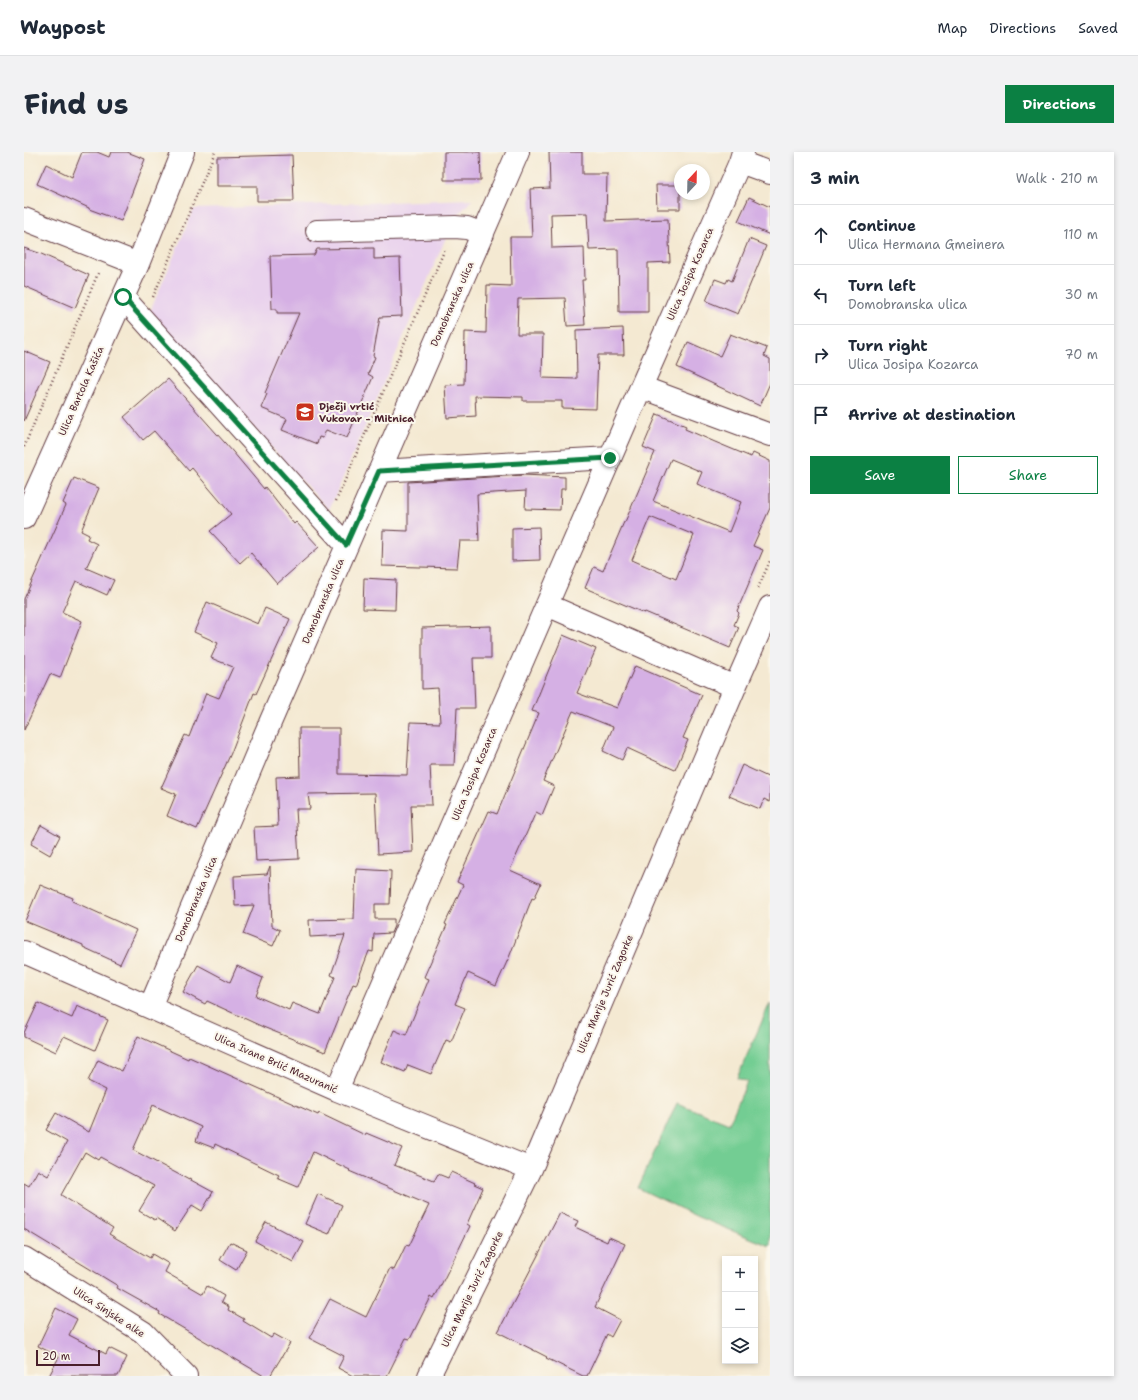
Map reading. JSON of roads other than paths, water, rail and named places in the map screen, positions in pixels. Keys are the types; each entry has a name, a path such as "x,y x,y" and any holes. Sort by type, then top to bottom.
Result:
{"street":[{"name":"Ulica Bartola Kašića","path":"24,518 138,264 183,152"},
{"name":"Domobranska ulica","path":"150,1007 346,545 518,152"},
{"name":"Ulica Josipa Kozarca","path":"337,1090 741,157 770,173"},
{"path":"24,219 138,264"},
{"path":"317,231 455,227 467,228 482,234"},
{"path":"123,297 346,545"},
{"path":"641,387 770,435"},
{"path":"379,471 610,458"},
{"path":"547,605 735,687"},
{"name":"Ulica Marije Jurić Zagorke","path":"429,1376 530,1169 770,607"},
{"name":"Ulica Ivane Brlić Mazuranić","path":"24,952 337,1090 530,1169"},
{"name":"Ulica Sinjske alke","path":"24,1258 143,1332 186,1376"}],"place":[{"name":"Dječji vrtić Vukovar - Mitnica","path":"305,412"}]}
